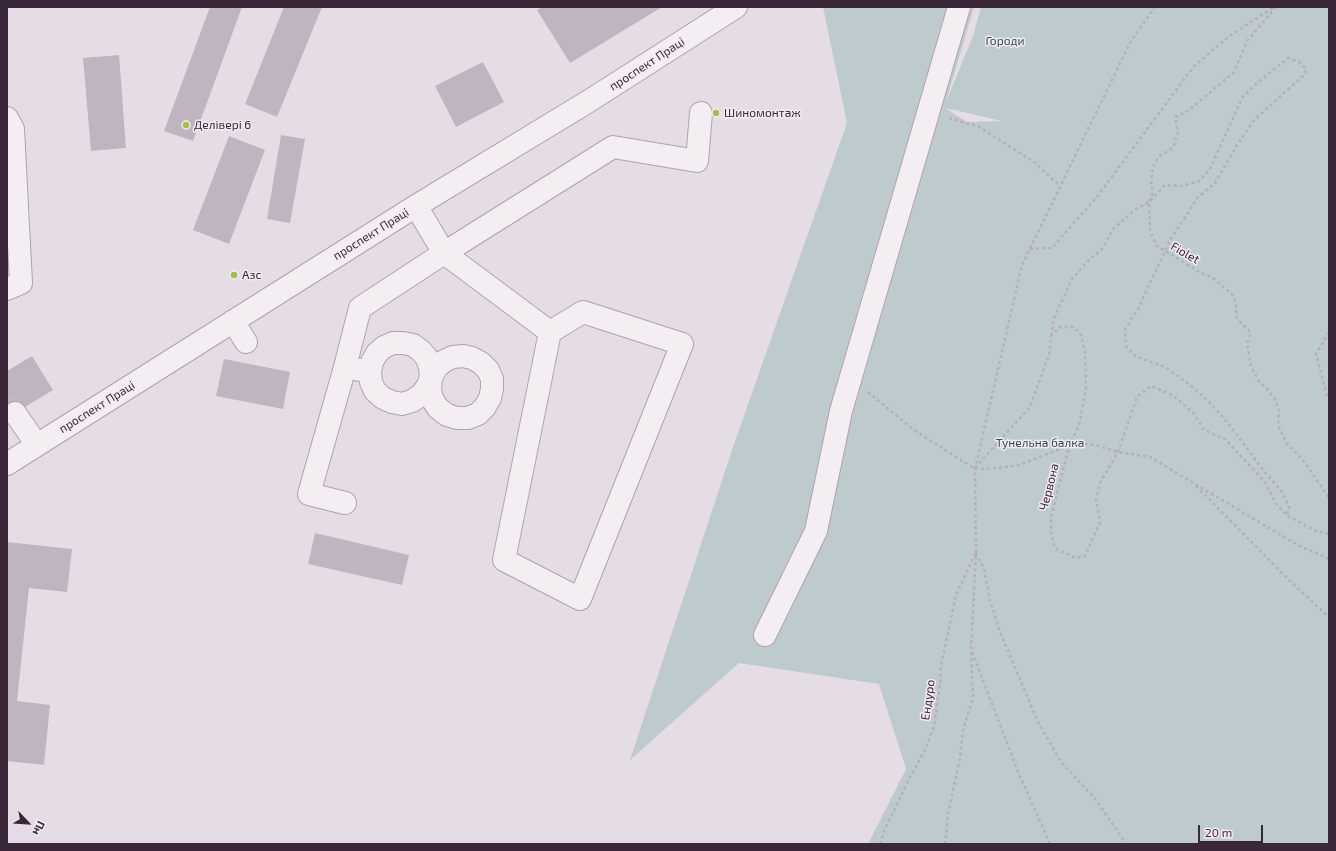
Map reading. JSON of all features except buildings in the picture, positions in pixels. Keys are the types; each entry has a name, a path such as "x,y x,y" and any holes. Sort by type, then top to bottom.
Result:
{"street":[{"name":"проспект Праці","path":"7,464 416,206 582,105 736,7"},
{"path":"765,635 816,531 841,412 959,7"},
{"path":"345,503 309,494 360,308 444,253 613,147 696,161 702,113"},
{"path":"7,118 13,128 21,283 7,289"},
{"path":"416,206 444,253 550,332"},
{"path":"583,312 682,344 580,599 504,560 550,332 583,312"},
{"path":"233,321 246,342"},
{"path":"403,342 413,345 421,350 427,358 430,368 430,378 427,387 421,396 402,404 383,398 376,391 371,382 370,372 372,362 377,353 384,347 393,343 403,342"},
{"path":"345,367 370,372"},
{"path":"15,413 37,445"}],"path":[{"path":"945,844 948,814 960,758 963,730 973,698 971,650 976,552 974,515 975,468 1022,265 1131,41 1155,7"},
{"path":"1029,250 1052,248 1096,198 1194,66 1228,37 1275,7"},
{"name":"Fiolet","path":"1275,7 1247,41 1234,72 1188,111 1175,117 1178,133 1173,148 1158,157 1153,167 1151,183 1153,193 1149,202 1150,231 1157,246 1164,252 1213,278 1233,295 1236,304 1237,319 1251,333 1247,343 1251,366 1258,380 1268,388 1275,399 1279,412 1278,425 1286,442 1303,460 1329,498"},
{"path":"975,468 1030,407 1049,356 1054,318 1072,279 1088,261 1103,248 1113,229 1136,209 1149,202 1165,185 1182,186 1199,181 1210,169 1242,98 1256,84 1288,58 1300,62 1306,69 1304,75 1254,120 1215,182 1197,198 1171,238 1138,309 1125,329 1126,346 1135,356 1165,367 1190,384 1228,423 1264,471 1282,492 1290,510 1286,515"},
{"path":"946,117 979,126 1034,162 1060,186"},
{"name":"Червона","path":"1051,336 1060,327 1074,327 1081,335 1085,352 1086,388 1080,421 1070,445 1051,517 1051,534 1055,548 1076,558 1085,556 1100,522 1096,499 1100,483 1118,452 1137,397 1151,386 1174,396 1194,414 1204,430 1225,439 1264,481 1275,502 1286,515 1316,531 1329,534"},
{"path":"1329,332 1316,354 1327,395 1329,397"},
{"path":"851,378 914,430 975,468 997,468 1019,465 1076,443 1095,445 1118,452 1150,457 1296,544 1329,559"},
{"path":"1192,483 1294,585 1329,617"},
{"path":"976,552 984,569 990,600 1000,632 1038,722 1061,762 1096,800 1126,844"},
{"name":"Ендуро","path":"880,844 891,816 925,750 934,726 942,666 956,595 976,552"},
{"path":"971,650 1019,774 1050,844"}],"green space":[{"name":"Тунельна балка","path":"823,7 974,7 946,102 973,36 981,7 1329,7 1329,844 868,844 906,769 879,684 739,663 630,760 734,444 847,123","holes":["945,108 1002,121 967,122"]}],"tunnel":[{"path":"7,401 15,413"}],"place":[{"name":"Шиномонтаж","path":"716,113"},
{"name":"Делівері 6","path":"186,125"},
{"name":"Азс","path":"234,275"}],"park label":[{"name":"Городи","path":"1005,41"}]}
